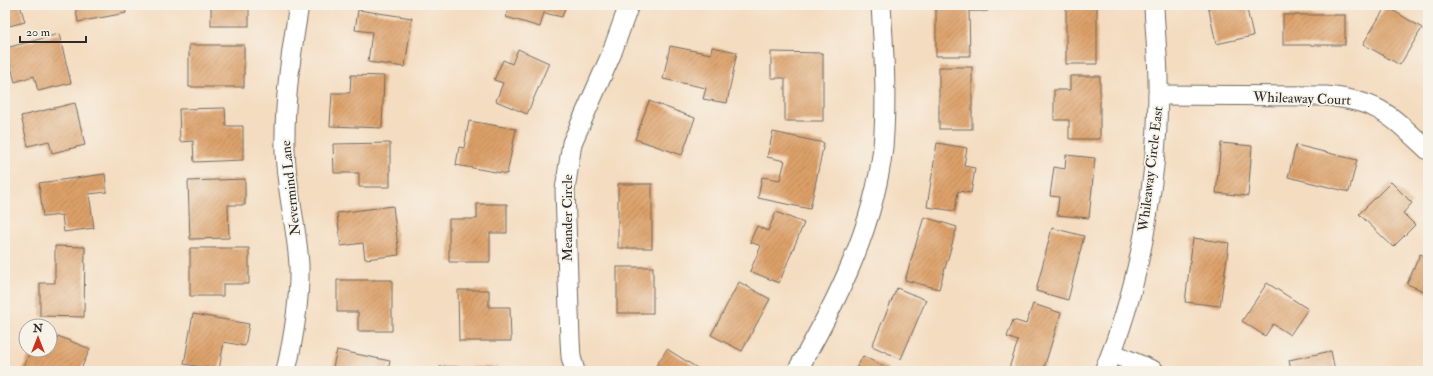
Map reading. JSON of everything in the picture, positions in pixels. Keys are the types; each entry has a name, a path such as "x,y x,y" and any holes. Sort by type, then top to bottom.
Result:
{"street":[{"name":"Nevermind Lane","path":"286,371 298,295 298,265 288,185 285,125 288,76 299,5"},
{"name":"Meander Circle","path":"576,371 571,357 570,340 565,190 566,171 572,143 611,55 629,5"},
{"path":"797,371 825,322 847,276 860,244 877,181 883,148 886,84 881,5"},
{"name":"Whileaway Circle East","path":"1104,371 1112,353 1126,310 1149,201 1158,95 1154,5"},
{"name":"Whileaway Court","path":"1158,95 1326,96 1350,98 1371,104 1392,116 1428,150"},
{"path":"1112,353 1154,371"}],"building":[{"path":"5,5 20,5 25,22 5,27"},
{"path":"75,5 124,5 126,13 78,22"},
{"path":"211,5 249,5 249,26 211,26"},
{"path":"509,5 566,5 562,17 544,13 540,27 506,17"},
{"path":"936,5 988,5 988,11 969,11 970,56 936,56"},
{"path":"1066,5 1097,5 1097,64 1066,64"},
{"path":"1208,5 1246,5 1253,36 1216,44"},
{"path":"1386,6 1422,28 1400,65 1363,44"},
{"path":"358,10 412,18 405,67 368,62 372,32 355,30"},
{"path":"1283,15 1345,15 1345,45 1283,45"},
{"path":"59,34 71,83 38,91 34,76 15,82 6,48"},
{"path":"189,45 244,45 244,87 189,87"},
{"path":"670,46 711,54 712,47 737,52 727,103 703,99 706,88 663,79"},
{"path":"518,49 549,63 527,114 496,101 503,83 494,80 503,60 512,64"},
{"path":"771,52 823,53 823,121 785,121 785,78 771,78"},
{"path":"939,67 972,67 972,129 939,129"},
{"path":"351,75 384,76 382,128 330,126 332,93 350,93"},
{"path":"1070,76 1100,76 1100,139 1069,139 1069,120 1054,120 1054,90 1070,90"},
{"path":"649,101 695,118 682,155 635,139"},
{"path":"75,103 85,145 52,153 49,141 28,146 21,116"},
{"path":"225,108 226,126 243,126 243,160 194,162 193,141 180,142 179,109"},
{"path":"469,121 516,129 507,174 456,165 459,147 464,148"},
{"path":"773,132 824,143 810,209 758,198 762,177 780,180 785,161 767,157"},
{"path":"390,143 390,187 359,187 359,173 334,173 333,144"},
{"path":"937,143 967,148 964,166 975,168 971,193 958,191 955,211 927,207"},
{"path":"1221,143 1252,146 1248,196 1216,193"},
{"path":"1296,145 1357,160 1349,192 1288,177"},
{"path":"1066,155 1095,158 1089,218 1057,215 1059,197 1050,196 1054,167 1065,169"},
{"path":"105,174 107,192 89,194 94,228 64,232 62,215 43,217 39,183"},
{"path":"245,179 245,205 228,205 229,238 190,239 188,181"},
{"path":"1391,182 1412,203 1403,213 1415,225 1393,247 1359,214"},
{"path":"618,184 652,184 652,248 618,248"},
{"path":"477,204 507,204 507,233 490,233 490,262 449,262 449,219 477,219"},
{"path":"393,206 399,255 365,259 363,243 341,246 337,213"},
{"path":"776,212 804,223 779,283 750,271 761,246 750,242 757,226 768,231"},
{"path":"924,217 957,227 939,289 905,280"},
{"path":"1052,228 1084,236 1068,300 1036,291"},
{"path":"1193,238 1229,243 1220,306 1185,302"},
{"path":"55,246 85,247 84,317 40,316 40,283 55,283"},
{"path":"190,248 249,248 249,284 223,284 223,296 190,296"},
{"path":"1420,254 1428,257 1428,293 1407,284"},
{"path":"617,267 653,267 653,313 617,313"},
{"path":"337,280 392,280 392,331 358,331 358,312 337,312"},
{"path":"739,282 770,299 742,351 711,335"},
{"path":"1267,283 1308,309 1290,335 1273,324 1265,336 1242,321"},
{"path":"897,288 926,300 901,359 872,346"},
{"path":"458,290 489,290 489,307 510,307 511,341 459,341"},
{"path":"1033,304 1061,313 1043,371 1018,371 1009,368 1018,341 1007,337 1013,320 1026,324"},
{"path":"193,314 249,324 245,346 224,342 219,370 184,364"},
{"path":"58,336 90,349 80,371 22,371 28,358 58,358"},
{"path":"667,349 702,371 653,371"},
{"path":"337,350 390,361 388,371 332,371"},
{"path":"1331,351 1335,371 1291,371 1289,360"},
{"path":"863,356 893,371 855,371"},
{"path":"440,367 497,367 497,371 440,371"}]}
